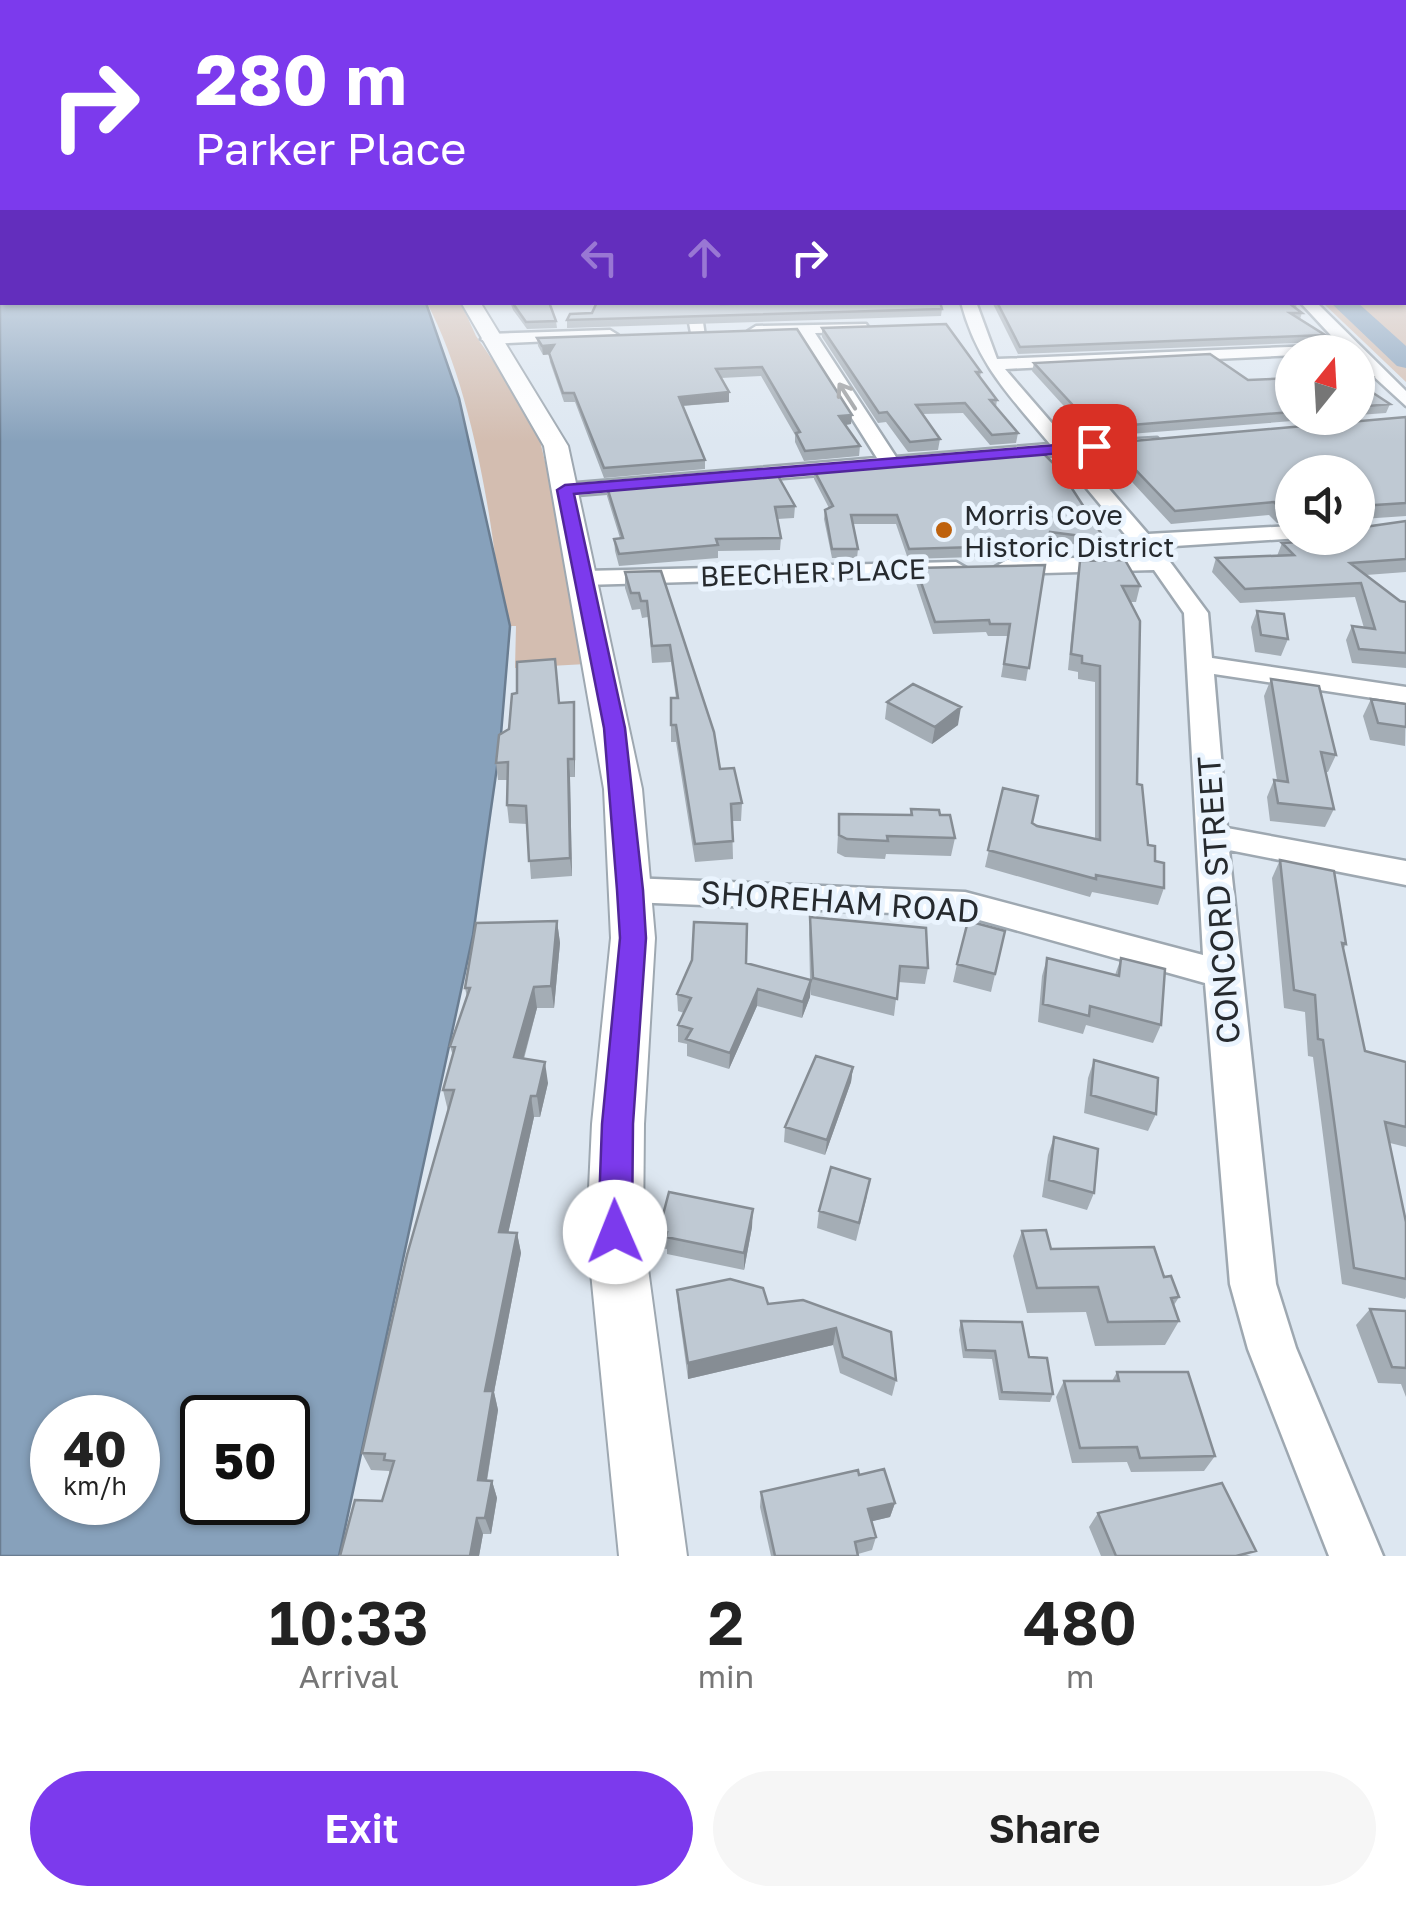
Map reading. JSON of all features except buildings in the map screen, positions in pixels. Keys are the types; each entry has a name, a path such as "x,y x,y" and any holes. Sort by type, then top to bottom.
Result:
{"main road":[{"path":"480,321 550,430 614,728 633,938 618,1124 615,1232 620,1313 653,1556"}],"street":[{"path":"694,305 708,332 880,326"},
{"path":"1310,305 1339,335"},
{"name":"CONCORD STREET","path":"966,317 992,364 1151,552 1196,614 1222,974 1253,1284 1272,1349 1356,1556"},
{"path":"480,321 625,335"},
{"path":"804,329 890,463"},
{"path":"992,364 1275,355"},
{"path":"1375,371 1406,401"},
{"path":"565,490 1164,441"},
{"name":"BEECHER PLACE","path":"584,578 1151,552 1275,535"},
{"path":"1200,664 1406,695"},
{"path":"1213,836 1406,873"},
{"name":"SHOREHAM ROAD","path":"630,890 965,904 1222,974"}],"shaded area":[{"path":"428,305 462,305 476,336 536,424 574,583 586,664 515,668 516,626 503,626 479,460 443,338"},
{"path":"1325,305 1406,305 1406,382 1375,352 1375,335 1357,335"}],"water":[{"path":"0,305 427,305 459,398 510,626 500,746 473,935 339,1556 0,1556"}],"waterway":[{"path":"1345,305 1406,360"}],"place":[{"name":"Morris Cove Historic District","path":"944,530"}],"route":[{"path":"615,1232 618,1124 633,938 630,890 614,728 565,490 1094,446"}]}
